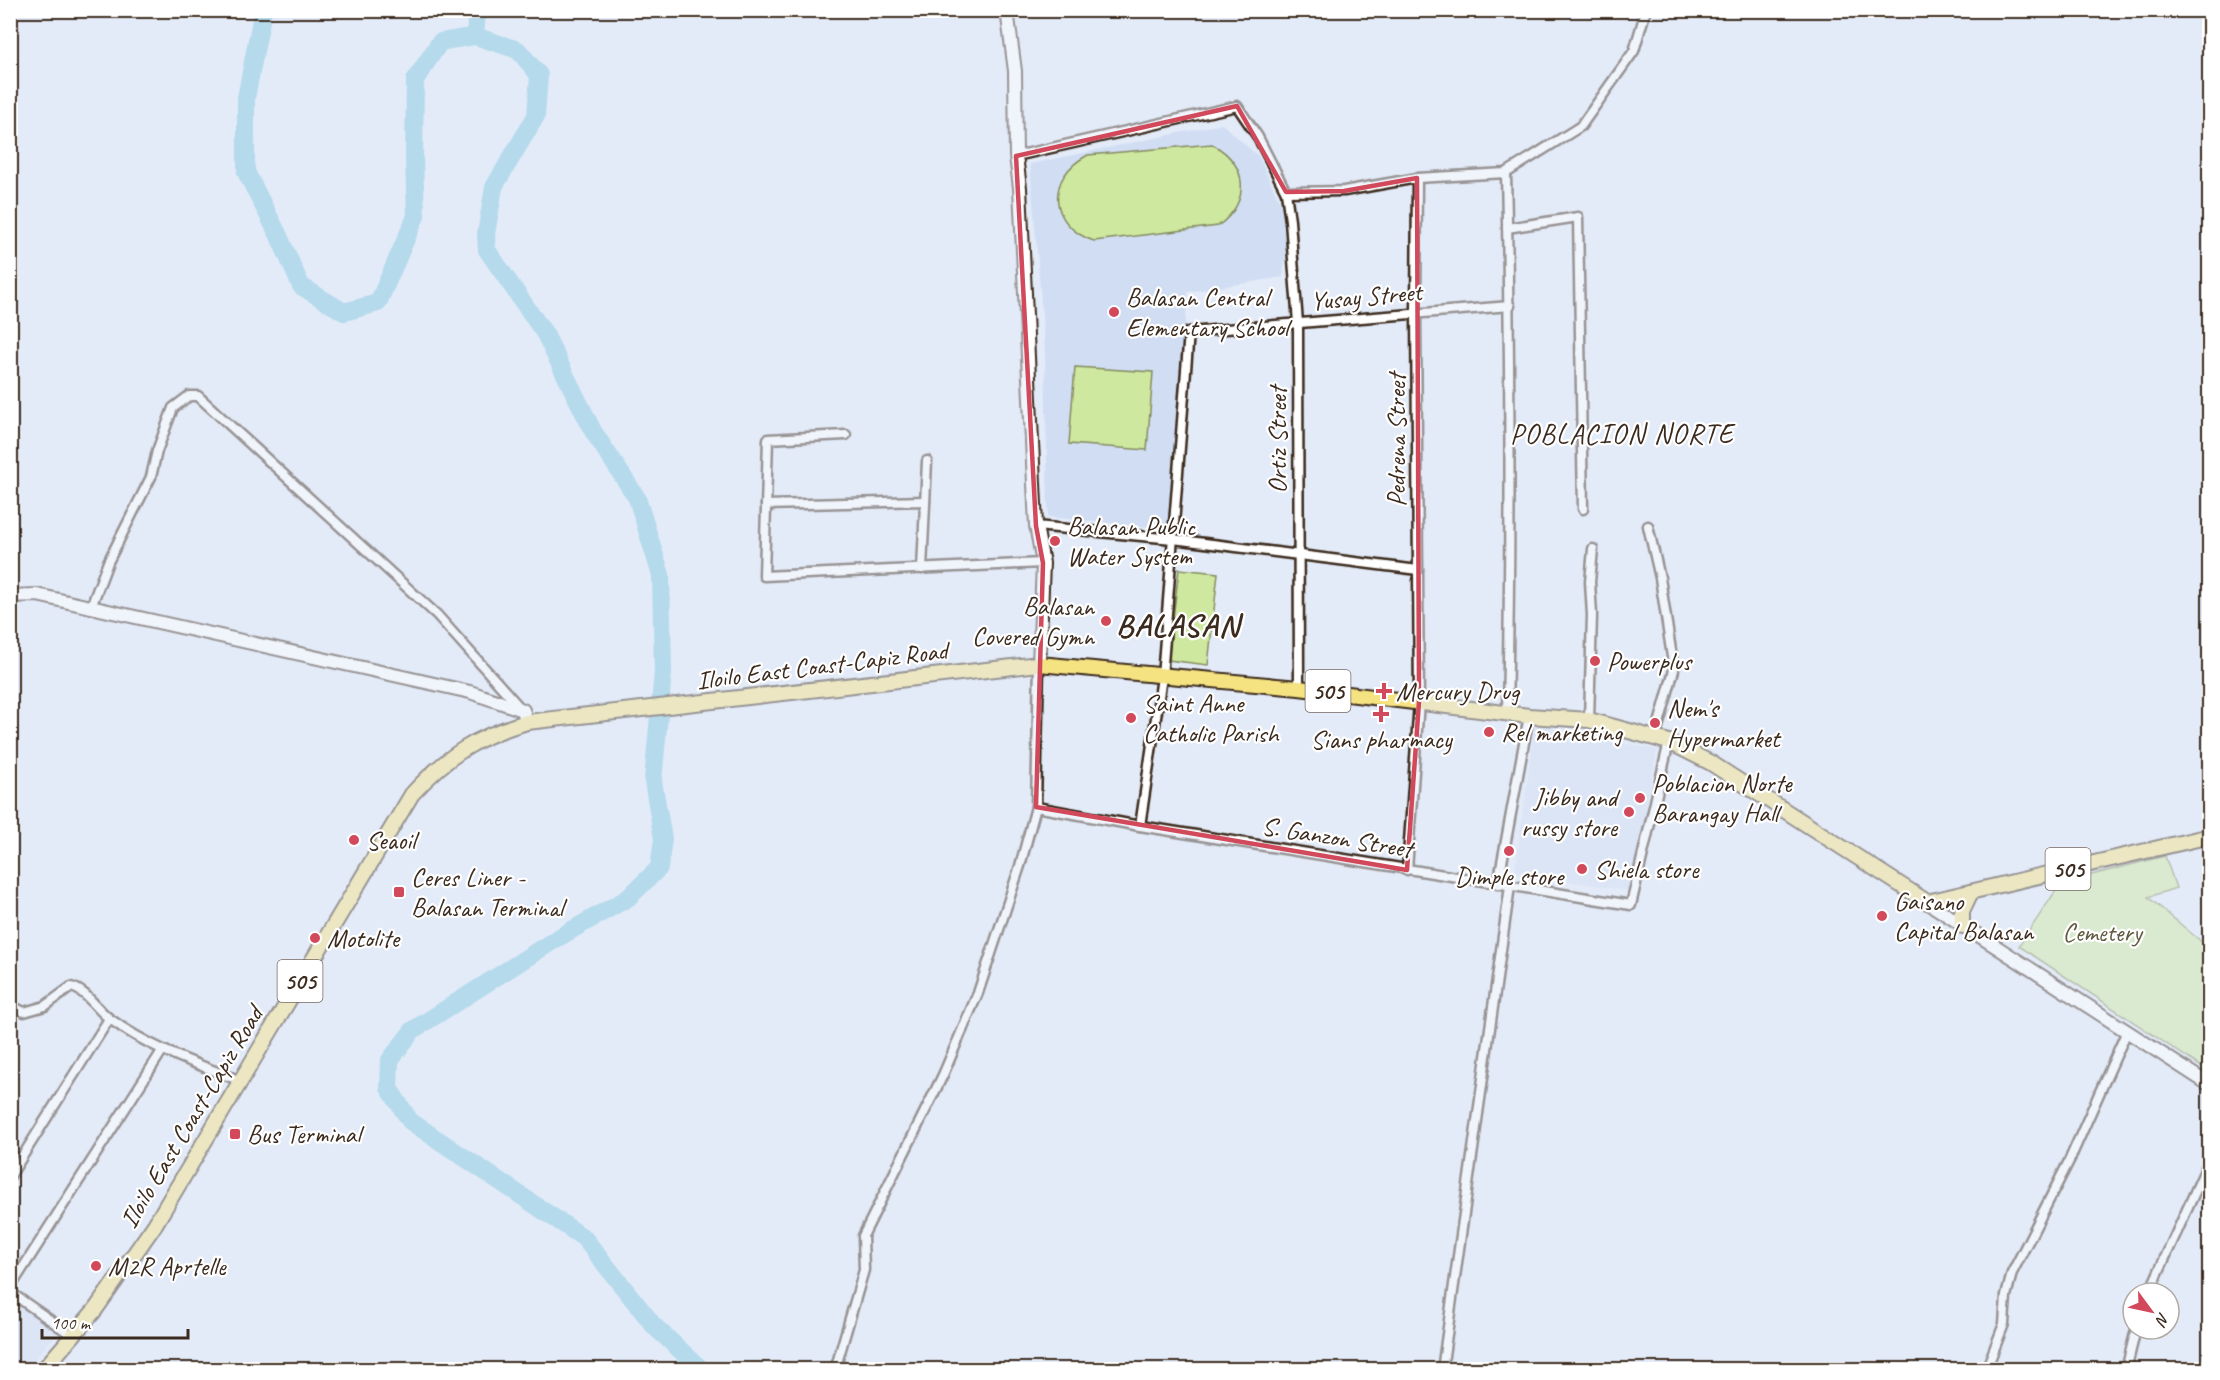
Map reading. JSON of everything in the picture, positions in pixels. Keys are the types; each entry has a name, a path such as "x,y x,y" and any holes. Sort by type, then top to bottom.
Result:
{"main road":[{"name":"Iloilo East Coast-Capiz Road","path":"43,1370 95,1310 154,1226 412,794 436,769 467,746 525,716 638,710 1039,664 1299,688 1529,716 1589,720 1662,740 1711,763 1927,902"},
{"name":"505","path":"1927,902 2210,836"},
{"path":"1962,926 1962,911 1971,892"}],"street":[{"path":"835,1370 864,1270 863,1236 943,1075 978,993 1020,866 1035,807 1043,563 1036,526 1020,188 1016,156 1015,71 1006,10"},
{"path":"1016,156 1237,106 1258,137 1286,192 1344,191 1417,178 1506,173 1581,126 1634,51 1646,10"},
{"path":"1506,173 1510,306 1507,713"},
{"name":"Pedrena Street","path":"1407,870 1419,702 1417,178"},
{"name":"Ortiz Street","path":"1286,192 1298,323 1299,688"},
{"path":"1507,228 1578,218 1583,509"},
{"name":"Yusay Street","path":"1173,539 1190,332 1510,306"},
{"path":"91,607 108,562 150,477 173,408 189,396 198,396 437,615 525,716"},
{"path":"846,435 768,439 764,576 1043,563"},
{"path":"922,569 927,461"},
{"path":"766,505 925,501"},
{"path":"1036,526 1173,539 1418,570"},
{"path":"1648,526 1660,578 1674,670 1662,740"},
{"path":"1140,826 1162,677 1173,539"},
{"path":"1589,720 1592,615 1590,582 1593,549"},
{"path":"10,596 37,595 470,692 525,716"},
{"path":"1498,884 1529,716"},
{"name":"S. Ganzon Street","path":"1035,807 1407,870 1631,905 1662,740"},
{"path":"1442,1370 1510,886"},
{"path":"1927,902 2210,1085"},
{"path":"10,1005 24,1012 45,1006 71,987 79,989 109,1019 162,1051 241,1081"},
{"path":"10,1176 109,1019"},
{"path":"1986,1370 2004,1324 2006,1296 2012,1273 2070,1159 2127,1031"},
{"path":"73,1336 10,1290 162,1051"},
{"path":"2154,1281 2210,1159"},
{"path":"2126,1370 2133,1341"}],"highlighted area":[{"path":"1237,106 1286,192 1344,191 1417,178 1419,702 1407,870 1036,807 1043,563 1036,526 1016,156"}],"shaded area":[{"name":"Balasan Central Elementary School","path":"1222,124 1258,156 1289,221 1283,277 1188,292 1168,529 1048,517 1045,351 1030,164"},
{"path":"1535,725 1657,750 1630,891 1515,872"},
{"path":"11,1300 58,1332 26,1369 11,1369"}],"green space":[{"path":"1212,144 1233,162 1239,173 1241,184 1236,206 1218,226 1094,241 1079,234 1068,224 1061,213 1058,200 1059,188 1064,175 1074,164 1088,155"},
{"path":"1075,367 1153,372 1147,450 1069,444"},
{"path":"1179,569 1218,573 1208,665 1168,660"},
{"name":"Cemetery","path":"2165,856 2176,888 2148,897 2209,948 2209,1072 2019,946 2061,883"}],"waterway":[{"path":"263,10 246,98 246,172 278,234 301,286 344,312 378,303 416,216 415,80 440,42 475,36 518,50 539,75 536,116 494,187 486,234 487,250 545,334 593,431 637,498 661,575 663,672 653,781 663,839 659,868 628,898 556,939 413,1030 390,1060 389,1088 410,1121 584,1238 655,1327 702,1370"},
{"path":"475,36 477,10"}],"place":[{"name":"Balasan Central Elementary School","path":"1114,312"},
{"name":"Balasan Public Water System","path":"1055,541"},
{"name":"Balasan Covered Gymn","path":"1106,621"},
{"name":"Powerplus","path":"1595,661"},
{"name":"Mercury Drug","path":"1384,691"},
{"name":"Sians pharmacy","path":"1381,714"},
{"name":"Saint Anne Catholic Parish","path":"1131,718"},
{"name":"Nem's Hypermarket","path":"1655,723"},
{"name":"Rel marketing","path":"1489,732"},
{"name":"Poblacion Norte Barangay Hall","path":"1640,798"},
{"name":"Jibby and russy store","path":"1629,812"},
{"name":"Seaoil","path":"354,840"},
{"name":"Dimple store","path":"1509,851"},
{"name":"Shiela store","path":"1582,869"},
{"name":"Ceres Liner - Balasan Terminal","path":"399,892"},
{"name":"Gaisano Capital Balasan","path":"1882,916"},
{"name":"Motolite","path":"315,938"},
{"name":"Bus Terminal","path":"235,1134"},
{"name":"M2R Aprtelle","path":"96,1266"}],"district":[{"name":"POBLACION NORTE","path":"1622,433"},
{"name":"BALASAN","path":"1178,625"}]}
